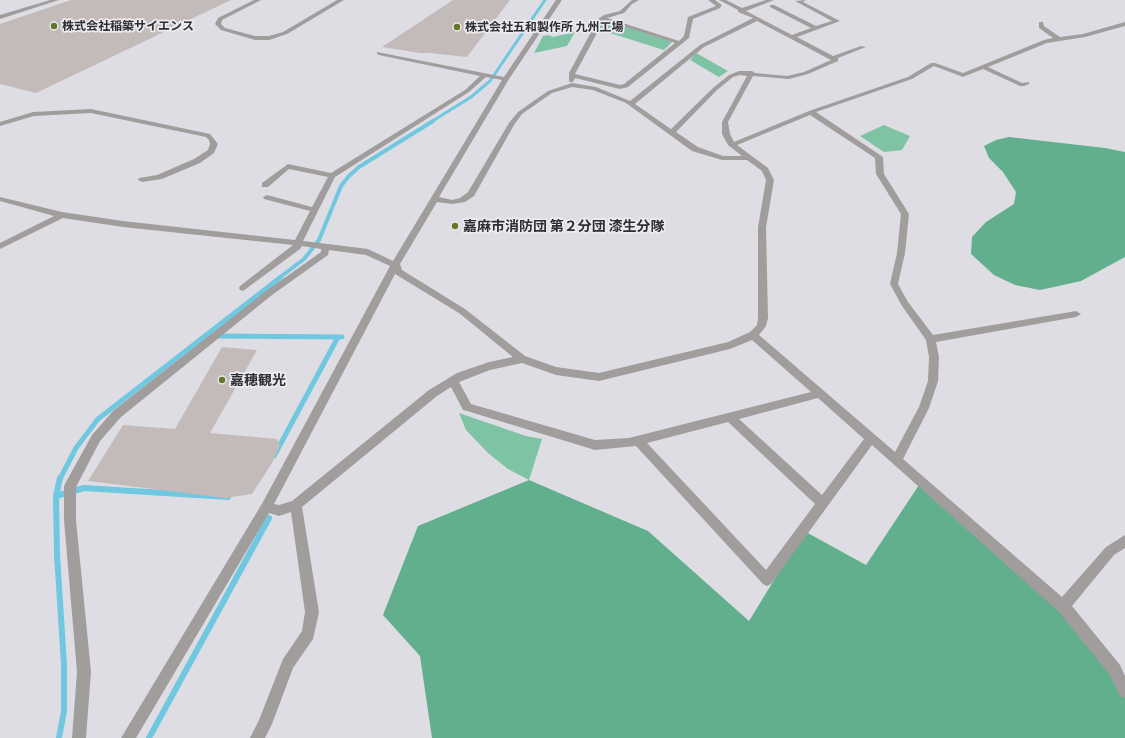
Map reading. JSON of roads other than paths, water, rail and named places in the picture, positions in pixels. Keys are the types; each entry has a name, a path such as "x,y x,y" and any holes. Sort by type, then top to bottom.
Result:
{"street":[{"path":"0,17 56,0"},
{"path":"258,0 220,19 218,22 220,27 255,38 269,38 285,33 341,0"},
{"path":"128,738 267,506 395,265 434,198 506,79 558,0"},
{"path":"572,85 572,75 600,20 622,12 630,3 636,0"},
{"path":"572,75 620,87 626,86 687,37 690,18 719,5 711,0"},
{"path":"722,0 740,11 833,58 863,47"},
{"path":"791,37 837,20 798,1 803,0"},
{"path":"740,11 771,3 815,28"},
{"path":"603,18 680,43"},
{"path":"630,104 702,46 756,19"},
{"path":"1041,23 1041,27 1058,39"},
{"path":"732,145 811,112 910,78 933,64 963,75 1046,41 1083,36 1125,24"},
{"path":"379,53 506,79"},
{"path":"672,132 714,89 731,76 739,73 752,73 787,78 806,73 836,60 833,58"},
{"path":"984,67 1022,85 1027,83"},
{"path":"0,199 62,215 170,230 298,243 368,252 395,265 398,272 462,311 522,359 556,371 599,378 730,345 753,335 761,326 763,318 762,227 770,180 765,170 732,145 726,134 725,122 752,73"},
{"path":"243,288 298,247 298,243 332,176 467,91 484,75"},
{"path":"434,198 452,202 462,200 471,194 511,124 520,113 550,92 572,85 594,88 630,104 695,149 722,158 751,158"},
{"path":"0,124 33,114 91,111 208,135 212,139 214,144 211,151 197,162 159,177 142,180"},
{"path":"811,112 879,158 880,174 905,214 901,253 894,284 905,304 931,339 934,357 933,381 924,408 896,461"},
{"path":"265,185 288,166 332,176"},
{"path":"268,196 315,210"},
{"path":"0,246 62,215"},
{"path":"79,738 84,672 70,520 70,486 96,438 118,414 269,294 325,253 325,247"},
{"path":"931,339 1076,314"},
{"path":"753,335 818,394 1063,606 1083,628 1115,670 1125,691"},
{"path":"267,506 279,511 296,505 433,393 461,376 489,366 522,359"},
{"path":"453,381 467,407 595,445 638,441 818,394"},
{"path":"730,417 823,504"},
{"path":"638,441 768,580 870,439"},
{"path":"257,738 265,724 288,664 308,634 312,612 296,505"},
{"path":"1063,606 1110,551 1125,541"}],"waterway":[{"path":"431,122 471,97 490,81 545,0"},
{"path":"279,278 304,259 319,240 341,186 349,176 359,167 433,121"},
{"path":"60,479 76,448 98,419 281,277"},
{"path":"215,336 342,337"},
{"path":"274,456 338,337"},
{"path":"56,496 60,478"},
{"path":"56,496 84,488 228,497"},
{"path":"56,496 57,555 64,664 64,711 59,738"},
{"path":"149,738 269,518"}],"place":[{"name":"株式会社稲築サイエンス","path":"54,26"},
{"name":"株式会社五和製作所 九州工場","path":"457,27"},
{"name":"嘉麻市消防団 第２分団 漆生分隊","path":"455,226"},
{"name":"嘉穂観光","path":"222,380"}]}
